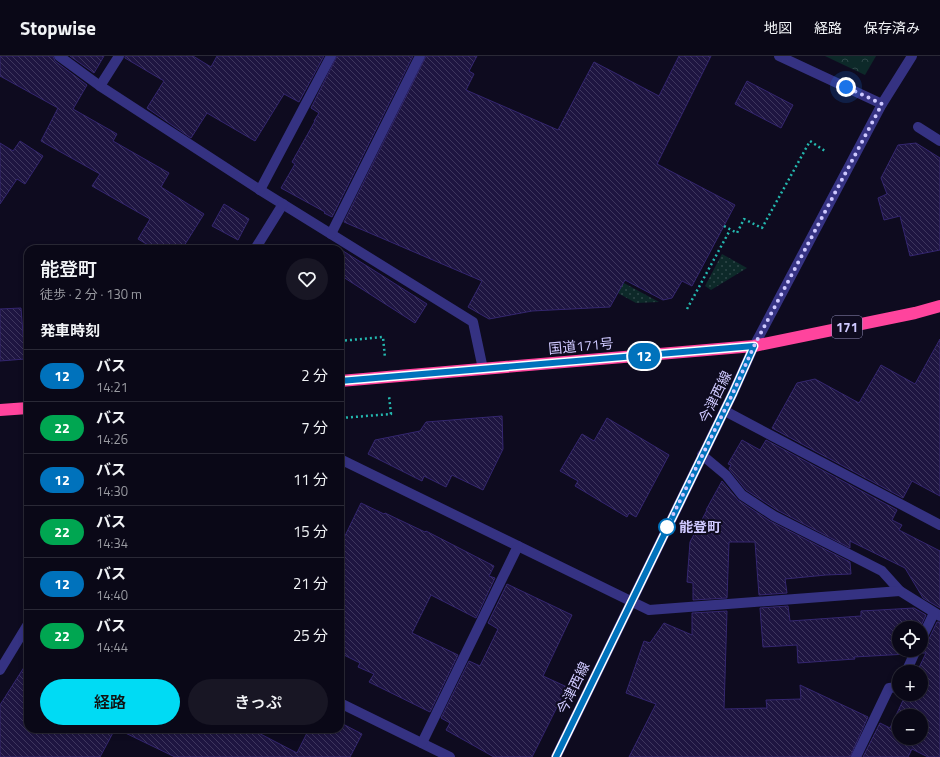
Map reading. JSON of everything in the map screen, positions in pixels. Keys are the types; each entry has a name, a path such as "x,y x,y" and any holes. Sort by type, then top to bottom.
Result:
{"highway":[{"name":"国道171号","path":"344,381 754,346 940,306"},
{"path":"0,410 24,408"}],"street":[{"path":"59,56 100,86 260,190 473,322 483,369"},
{"path":"100,86 119,56"},
{"path":"260,190 331,56"},
{"path":"331,234 420,56"},
{"path":"779,56 882,104"},
{"name":"今津西線","path":"556,757 702,455 725,411 754,346 882,104 912,56"},
{"path":"918,127 940,141"},
{"path":"257,245 283,204"},
{"path":"725,411 940,525"},
{"path":"702,455 726,475 742,495 774,516 882,571 900,591 937,615 928,629"},
{"path":"344,461 649,610 900,591"},
{"path":"422,743 518,546"},
{"path":"0,670 24,631"},
{"path":"856,757 889,688 892,688"},
{"path":"344,705 450,757"}],"path":[{"path":"724,226 737,233 744,219 762,228 810,142 825,150"},
{"path":"687,309 730,230"},
{"path":"344,341 383,338"},
{"path":"344,418 391,414"}],"green space":[{"path":"825,56 876,56 865,75"},
{"path":"722,254 747,268 711,290 705,286"},
{"path":"574,256 659,302 636,303 569,266"}],"building":[{"path":"0,56 53,56 55,61 87,85 73,109 117,134 113,141 169,173 161,187 204,214 185,245 148,245 138,239 150,219 92,186 100,174 41,141 58,108 0,76"},
{"path":"70,56 104,56 94,73"},
{"path":"125,56 193,56 211,67 217,56 324,56 299,102 284,94 255,141 207,113 191,138 147,108 164,81 125,58"},
{"path":"337,56 413,56 332,217 281,188 295,164 292,162 319,113 311,108"},
{"path":"426,56 477,56 469,71 474,74 466,90 558,130 594,62 659,96 679,56 711,56 657,164 735,205 692,286 682,281 672,298 663,300 625,280 610,307 532,311 489,319 468,307 482,281 344,222"},
{"path":"747,81 793,105 781,128 735,104"},
{"path":"20,141 43,156 25,184 17,179 0,204 0,143 13,151"},
{"path":"916,143 940,158 940,250 910,256 900,216 884,220 878,198 887,194 881,178 898,145"},
{"path":"224,204 249,219 238,240 212,226"},
{"path":"344,252 427,304 415,323 344,278"},
{"path":"21,308 24,359 0,361 0,309"},
{"path":"940,339 940,496 912,481 903,498 772,428 797,383 815,379 859,403 881,365 915,384"},
{"path":"502,416 503,449 483,490 452,475 446,487 424,476 422,481 368,454 375,440 420,431 426,422"},
{"path":"607,418 669,455 636,517 629,513 627,517 575,486 578,481 560,471 582,434 594,441"},
{"path":"742,440 760,450 766,440 897,510 892,520 902,525 899,530 940,551 940,608 923,598 905,568 850,541 850,548 777,510 746,490 729,469 731,465 728,464"},
{"path":"722,481 738,500 770,521 850,562 851,574 785,579 787,593 759,595 755,542 729,542 727,598 693,600 693,583 687,582 690,542"},
{"path":"361,503 425,532 426,531 494,566 489,576 495,578 476,618 431,595 412,633 458,655 430,712 369,682 374,674 358,667 360,663 344,655 344,538"},
{"path":"507,584 572,615 543,676 567,687 532,757 494,757 446,730 450,723 441,718 469,661 480,666 498,629 488,623"},
{"path":"788,606 790,621 861,616 861,611 914,608 926,615 923,621 892,621 892,655 798,663 797,645 763,647 760,608"},
{"path":"727,611 724,709 767,708 766,700 801,699 800,685 868,717 850,757 629,757 656,704 626,693 644,641 650,643 664,623 692,635 692,613"},
{"path":"937,622 940,622 940,757 928,757 912,749 908,757 863,757 880,723 890,728 892,724 892,745 928,745 928,709 899,709 903,701 928,701 928,665 920,665 924,657 928,657 928,641"},
{"path":"24,667 24,733 113,733 100,757 0,757 0,705"},
{"path":"344,725 362,734 350,757 175,757 125,733 259,733 297,753 307,733 344,733"}],"bus line":[{"name":"12","path":"344,381 674,354 754,346 733,393 556,757"}],"place":[{"name":"能登町","path":"667,527"}],"route":[{"path":"667,527 733,393 754,346 882,104 846,87"}]}
